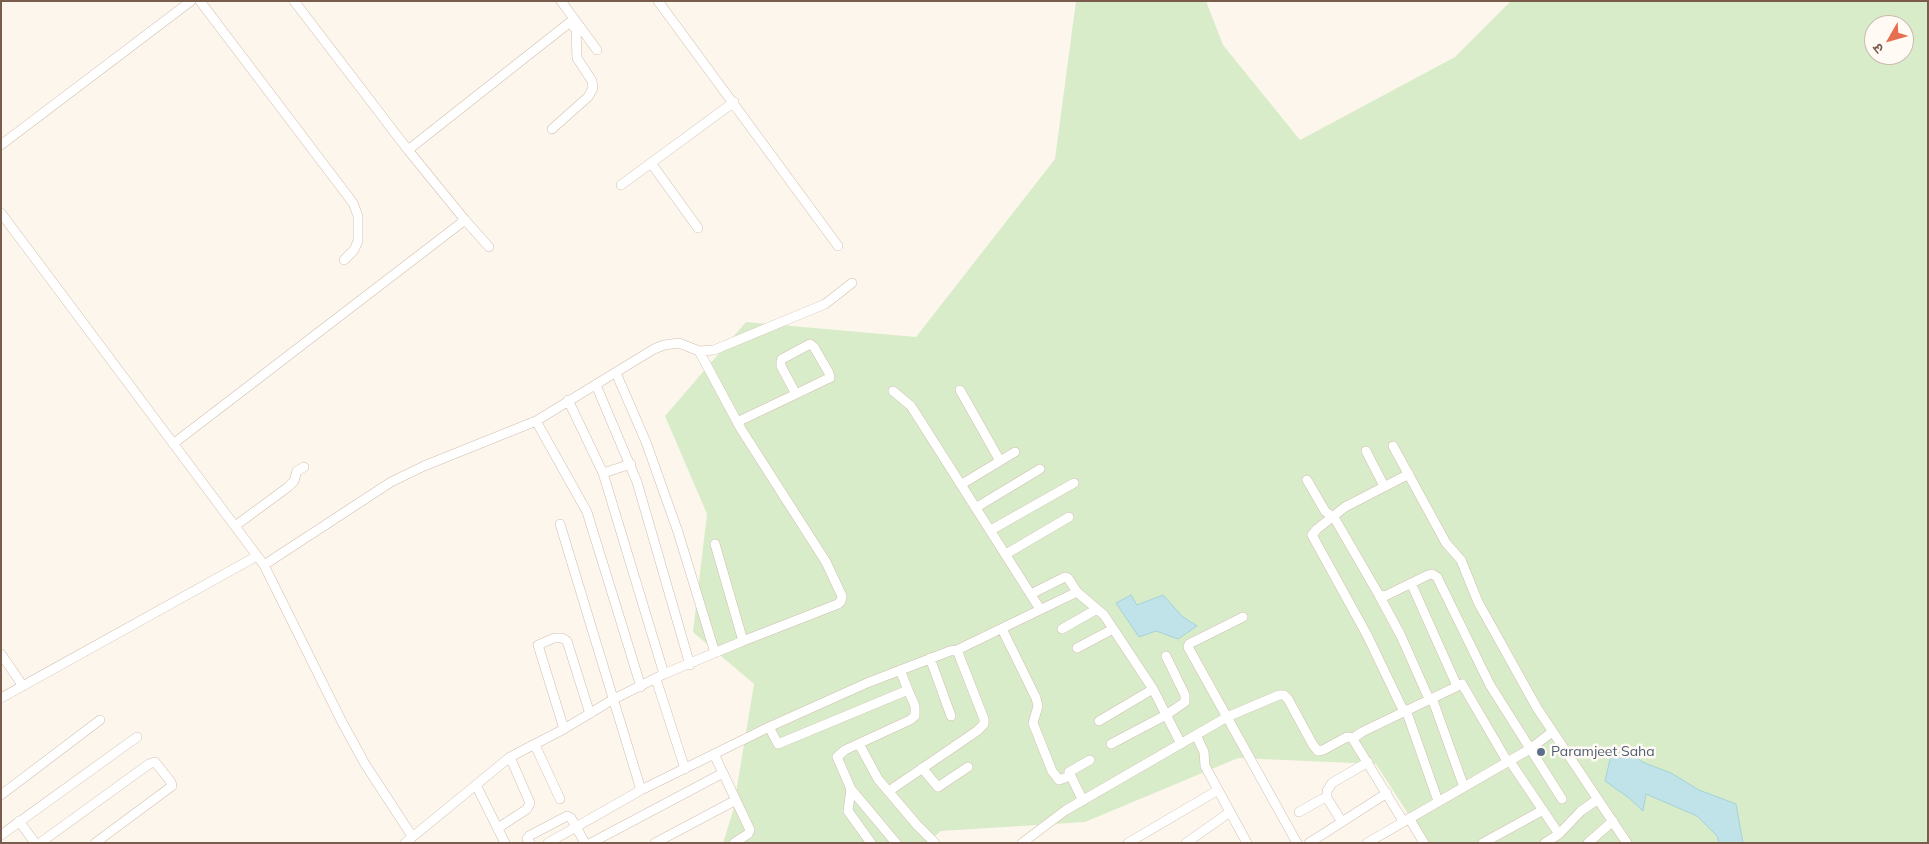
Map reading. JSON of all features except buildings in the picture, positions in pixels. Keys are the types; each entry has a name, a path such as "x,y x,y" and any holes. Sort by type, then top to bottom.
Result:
{"street":[{"path":"1,145 192,1"},
{"path":"200,1 353,203 358,216 358,241 354,250 344,260"},
{"path":"294,1 408,150 489,247"},
{"path":"552,129 588,98 593,88 592,81 576,58 576,30 561,1"},
{"path":"658,1 838,246"},
{"path":"408,150 572,21"},
{"path":"572,21 597,50"},
{"path":"621,185 734,102"},
{"path":"651,163 698,228"},
{"path":"1,213 264,565 342,722 408,840 510,758 612,700 743,641 838,604 842,596 826,562 737,422 699,351"},
{"path":"173,444 465,220"},
{"path":"264,565 391,482 424,466 536,421 664,344 679,343 699,351 714,350 825,304 852,283"},
{"path":"737,422 830,378 814,347 810,344 780,361 796,394"},
{"path":"616,373 646,442 675,523 715,653"},
{"path":"596,385 631,464 690,665"},
{"path":"960,390 1000,461"},
{"path":"892,391 911,406 1040,609"},
{"path":"568,400 603,473 685,769"},
{"path":"536,421 587,512 642,687"},
{"path":"1393,446 1446,543 1461,560 1478,602 1537,708 1625,842"},
{"path":"1366,451 1384,486"},
{"path":"962,484 1015,452"},
{"path":"603,473 631,464"},
{"path":"235,526 288,487 297,471 304,466"},
{"path":"976,507 1040,469"},
{"path":"1408,474 1355,500 1332,516 1312,536 1367,635 1405,711 1438,801"},
{"path":"1307,480 1325,511 1332,516 1402,636 1430,699 1464,786"},
{"path":"991,530 1074,483"},
{"path":"1006,554 1069,516"},
{"path":"560,524 612,700 641,790"},
{"path":"714,544 743,641"},
{"path":"1,698 257,556"},
{"path":"1379,595 1385,596 1428,575 1432,574 1437,577 1490,685 1562,799"},
{"path":"1031,594 1065,577 1068,578 1076,592 1104,615 1154,689 1181,744"},
{"path":"1411,583 1457,686"},
{"path":"548,843 641,790 769,727 900,670 956,650 1076,592"},
{"path":"1062,629 1097,609"},
{"path":"1243,617 1188,646 1297,843"},
{"path":"1002,629 1036,698 1038,706 1033,723 1052,771 1059,780 1070,776"},
{"path":"1077,648 1113,629"},
{"path":"564,729 538,645 554,638 567,640 590,714"},
{"path":"889,791 977,731 984,724 984,719 956,650"},
{"path":"1,654 23,686"},
{"path":"1110,744 1166,715 1185,702 1186,699 1166,656"},
{"path":"930,658 951,716"},
{"path":"896,843 850,788 837,757 840,753 915,716 914,706 900,670"},
{"path":"1022,843 1066,810 1196,735 1228,717 1282,694 1288,699 1318,751 1347,737 1354,738 1362,732 1462,684 1508,761 1559,834"},
{"path":"1099,721 1154,689"},
{"path":"769,727 776,742 778,744 782,743 908,690"},
{"path":"1,795 100,720"},
{"path":"1368,843 1406,819 1530,749 1552,732"},
{"path":"1196,735 1204,752 1205,766 1246,842"},
{"path":"1,835 137,737"},
{"path":"1354,738 1354,741 1387,793 1424,843"},
{"path":"859,744 875,774 917,825 935,843"},
{"path":"534,745 560,799"},
{"path":"714,754 750,832 734,843"},
{"path":"498,828 527,809 530,804 510,758"},
{"path":"1083,801 1070,776 1071,770 1090,760"},
{"path":"40,843 152,761 155,762 172,782 172,786 95,843"},
{"path":"1342,822 1327,798 1327,791 1332,783 1368,762"},
{"path":"922,768 938,787 968,767"},
{"path":"591,843 723,773"},
{"path":"476,785 505,843"},
{"path":"850,788 848,811 871,843"},
{"path":"1128,843 1218,790"},
{"path":"1308,843 1387,793"},
{"path":"1299,812 1327,798"},
{"path":"1545,843 1559,834 1581,811 1598,799"},
{"path":"655,843 736,800"},
{"path":"1483,843 1543,810"},
{"path":"1186,843 1230,812"},
{"path":"530,843 529,836 567,816 570,817 585,843"},
{"path":"19,821 35,843"},
{"path":"1588,843 1613,821"}],"green space":[{"path":"1076,1 1206,1 1223,45 1300,140 1455,57 1511,1 1928,1 1928,843 1427,843 1376,764 1238,758 1085,822 941,831 926,843 723,843 733,811 754,684 693,632 707,514 665,416 746,322 916,337 1055,159"}],"water":[{"path":"1131,595 1137,605 1163,595 1183,617 1197,626 1178,639 1156,631 1139,637 1116,603"},
{"path":"1625,745 1642,762 1671,773 1699,790 1736,804 1743,843 1719,843 1717,836 1697,816 1646,794 1643,811 1629,798 1605,781 1611,755"}],"place":[{"name":"Paramjeet Saha","path":"1541,752"}]}
